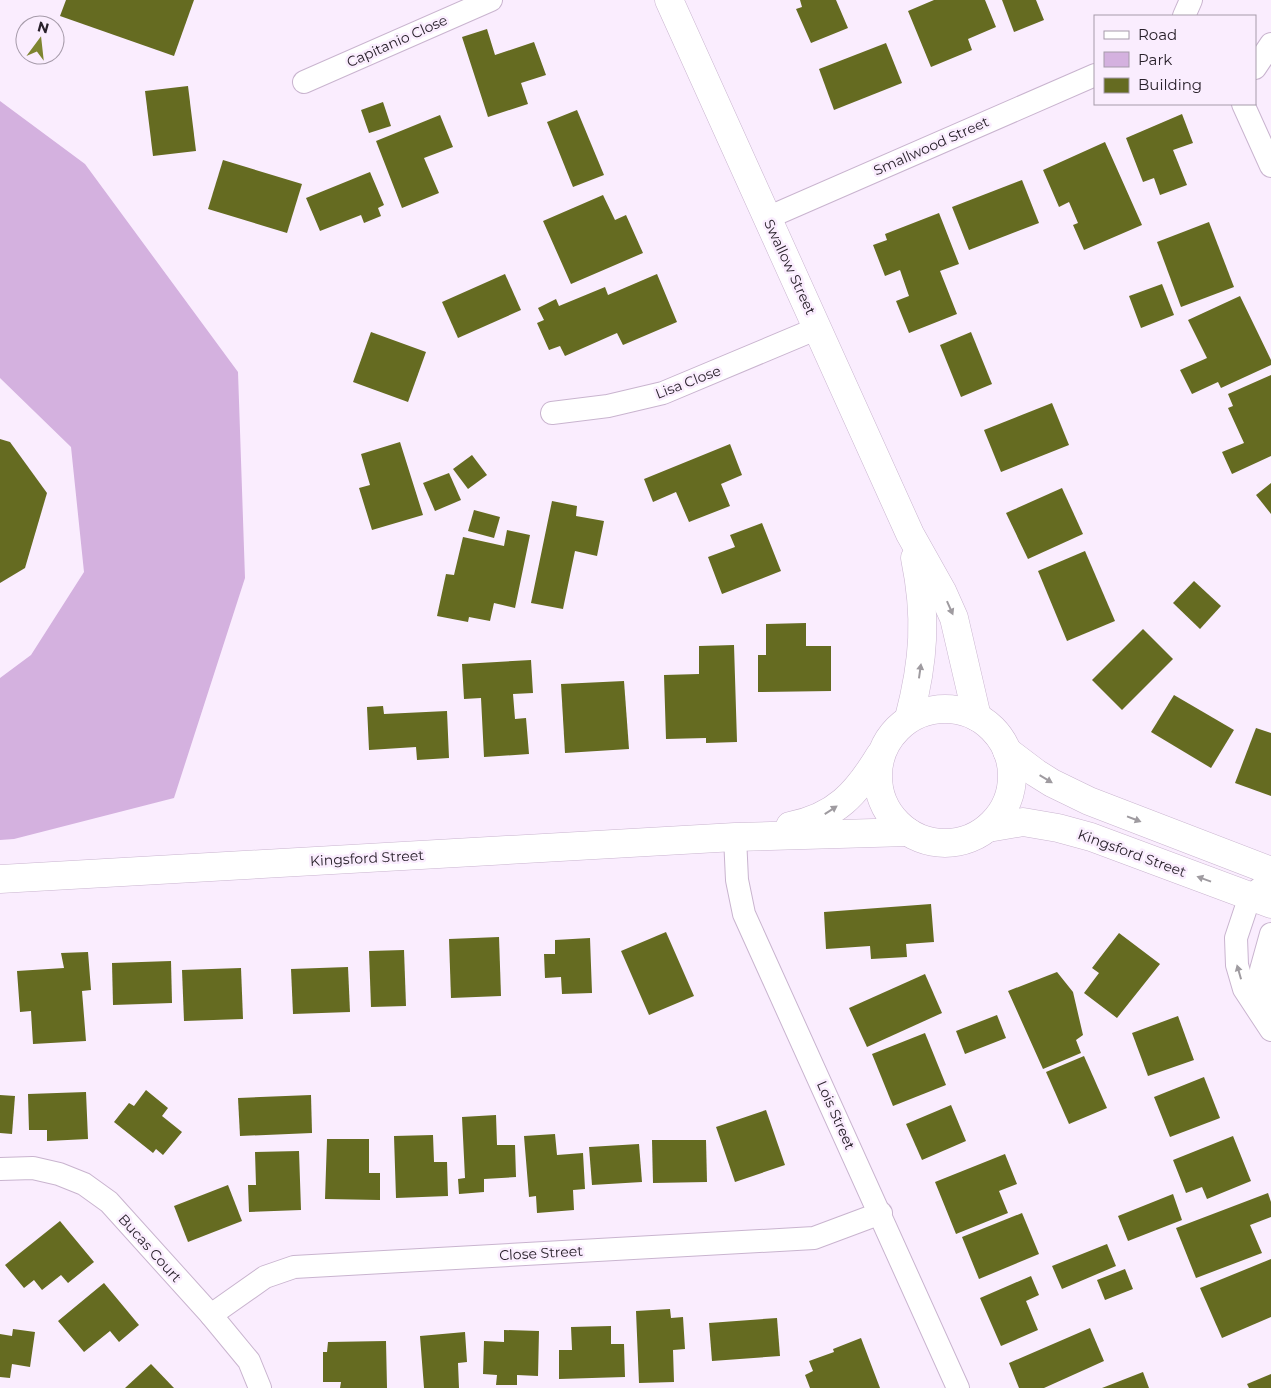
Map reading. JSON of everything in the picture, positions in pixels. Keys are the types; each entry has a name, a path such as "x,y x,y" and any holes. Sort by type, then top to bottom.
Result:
{"street":[{"name":"Capitanio Close","path":"304,82 491,0"},
{"name":"Swallow Street","path":"669,0 910,534 942,591 954,618 976,717"},
{"path":"1184,15 1191,0"},
{"path":"1256,66 1271,44"},
{"name":"Smallwood Street","path":"767,218 1094,75"},
{"path":"1243,105 1271,166"},
{"name":"Lisa Close","path":"552,414 608,406 663,393 818,328"},
{"name":"Swallow Street","path":"910,534 921,588 922,650 918,686 910,718"},
{"path":"954,709 976,717 995,731 1007,751 1012,771 1011,792 1002,812 988,828 970,838 949,843 928,841 908,832 892,818 882,800 877,777 881,754 892,734 910,718 931,710 954,709"},
{"path":"1007,751 1052,784 1089,801 1271,871"},
{"name":"Kingsford Street","path":"734,837 804,824 830,812 859,788 881,754"},
{"name":"Kingsford Street","path":"988,828 1024,822 1058,828 1091,837 1261,900"},
{"name":"Kingsford Street","path":"0,879 734,837 908,832"},
{"name":"Lois Street","path":"734,837 737,880 744,914 958,1388"},
{"path":"1271,880 1261,900 1236,938 1237,965 1244,989 1271,1029"},
{"path":"1271,934 1261,970 1260,987 1271,1029"},
{"name":"Bucas Court","path":"0,1169 32,1168 59,1174 84,1184 108,1202 212,1315 249,1361 260,1388"},
{"name":"Close Street","path":"212,1315 265,1277 294,1267 814,1238 880,1214"}],"green space":[{"path":"0,101 85,164 238,372 245,578 174,798 14,839 0,840 0,678 31,655 84,572 71,447 0,378"}],"building":[{"path":"66,0 194,0 174,56 65,18 65,15 60,15"},
{"path":"800,0 836,0 848,28 811,43 796,9 802,7"},
{"path":"934,0 985,0 996,27 968,39 972,50 931,67 908,11"},
{"path":"1002,0 1036,0 1044,20 1014,32"},
{"path":"487,29 495,55 534,42 546,75 521,83 528,104 488,117 462,37"},
{"path":"886,43 902,83 834,110 819,69"},
{"path":"188,86 196,151 153,156 145,91"},
{"path":"383,102 391,126 369,133 361,110"},
{"path":"577,110 604,175 573,187 547,122"},
{"path":"1182,114 1193,143 1173,150 1187,185 1160,195 1154,178 1143,182 1126,138"},
{"path":"440,115 453,147 424,158 439,193 402,208 376,141"},
{"path":"1105,142 1142,225 1084,250 1073,225 1078,223 1069,202 1059,207 1043,170"},
{"path":"223,160 302,184 287,233 208,209"},
{"path":"370,172 384,205 378,208 381,216 364,223 361,215 320,231 306,198"},
{"path":"1022,180 1039,223 969,250 952,207"},
{"path":"603,195 615,220 626,215 643,253 571,284 543,221"},
{"path":"939,213 959,264 940,271 957,314 909,333 896,301 909,296 900,270 885,276 873,245 887,240 885,234"},
{"path":"1209,222 1234,287 1181,307 1157,242"},
{"path":"505,274 521,310 458,338 442,302"},
{"path":"657,274 677,322 623,345 617,333 565,356 560,346 549,350 537,323 544,320 538,308 556,299 559,306 605,287 608,295"},
{"path":"1162,284 1174,315 1141,328 1129,296"},
{"path":"1240,296 1271,360 1271,365 1221,388 1218,382 1192,394 1180,370 1207,358 1188,320"},
{"path":"371,332 426,352 408,402 353,382"},
{"path":"971,332 992,384 961,397 940,345"},
{"path":"1271,375 1271,456 1232,474 1222,452 1244,443 1228,408 1233,406 1228,394"},
{"path":"1052,403 1069,445 1001,472 984,430"},
{"path":"0,439 10,442 47,493 25,568 0,583"},
{"path":"400,442 423,515 372,530 359,488 370,485 361,454"},
{"path":"730,444 742,475 721,484 730,506 689,522 676,492 653,502 644,479"},
{"path":"472,455 487,475 468,489 453,469"},
{"path":"449,473 461,500 435,511 423,483"},
{"path":"1271,483 1271,514 1256,495"},
{"path":"1062,488 1083,534 1028,559 1006,513"},
{"path":"552,501 577,506 576,516 604,521 597,556 575,551 563,609 531,603"},
{"path":"474,510 500,517 494,538 468,531"},
{"path":"762,523 781,571 722,594 708,557 735,547 730,535"},
{"path":"507,530 530,535 515,608 494,603 490,621 469,617 468,622 437,616 446,574 454,575 463,537 504,546"},
{"path":"1085,551 1115,621 1067,641 1038,571"},
{"path":"1194,581 1221,606 1200,629 1173,603"},
{"path":"806,623 806,646 831,646 831,691 758,692 758,655 766,655 766,624"},
{"path":"1143,629 1173,659 1122,710 1092,680"},
{"path":"734,645 737,742 706,743 706,738 666,739 664,675 699,674 699,646"},
{"path":"531,660 533,693 513,694 515,719 526,718 529,754 484,757 481,698 464,699 462,664"},
{"path":"624,681 629,749 565,753 561,684"},
{"path":"1174,695 1234,730 1211,768 1151,732"},
{"path":"383,706 384,714 447,711 449,758 417,760 416,747 369,750 367,707"},
{"path":"1256,728 1271,733 1271,796 1235,783"},
{"path":"931,904 934,942 906,944 907,957 871,959 870,946 826,949 824,912"},
{"path":"666,932 694,996 649,1015 621,951"},
{"path":"1119,933 1160,964 1117,1018 1084,993 1099,973 1092,968"},
{"path":"499,937 501,996 451,998 449,939"},
{"path":"590,938 592,993 562,994 561,977 545,978 544,954 555,954 555,940"},
{"path":"404,950 406,1006 371,1007 369,951"},
{"path":"88,952 91,990 82,991 86,1041 33,1044 31,1011 20,1012 17,971 64,968 61,953"},
{"path":"171,961 172,1003 113,1005 112,963"},
{"path":"348,967 350,1012 293,1014 291,969"},
{"path":"241,968 243,1019 184,1021 182,970"},
{"path":"1057,972 1073,992 1083,1035 1076,1040 1081,1053 1043,1069 1008,991"},
{"path":"925,974 942,1013 867,1047 849,1008"},
{"path":"997,1015 1006,1038 965,1054 956,1031"},
{"path":"1178,1016 1194,1060 1148,1076 1132,1033"},
{"path":"925,1033 946,1085 893,1106 872,1054"},
{"path":"1084,1056 1107,1108 1069,1124 1046,1072"},
{"path":"1204,1077 1220,1118 1170,1137 1154,1097"},
{"path":"146,1090 168,1108 162,1116 182,1132 163,1155 156,1149 153,1153 114,1122 129,1103 134,1106"},
{"path":"86,1092 88,1139 47,1141 47,1130 29,1130 28,1094"},
{"path":"0,1095 15,1096 12,1134 0,1133"},
{"path":"311,1095 312,1133 240,1136 238,1098"},
{"path":"951,1105 966,1141 922,1160 906,1124"},
{"path":"766,1110 785,1165 735,1182 716,1127"},
{"path":"496,1115 497,1145 515,1145 516,1177 484,1179 484,1192 459,1194 458,1179 465,1178 462,1117"},
{"path":"555,1134 557,1155 583,1153 585,1189 573,1190 574,1210 537,1213 536,1196 529,1197 524,1136"},
{"path":"433,1135 434,1162 447,1162 448,1196 396,1198 394,1136"},
{"path":"1233,1136 1251,1181 1207,1199 1202,1187 1186,1193 1173,1160"},
{"path":"327,1139 369,1139 369,1173 380,1173 380,1200 325,1199"},
{"path":"652,1140 706,1140 707,1182 653,1183"},
{"path":"639,1144 642,1182 592,1185 589,1147"},
{"path":"299,1151 301,1210 249,1212 248,1185 256,1185 255,1152"},
{"path":"1005,1154 1017,1184 999,1191 1008,1213 956,1234 935,1182"},
{"path":"228,1185 242,1221 188,1242 174,1206"},
{"path":"1268,1193 1271,1202 1271,1217 1250,1225 1262,1253 1196,1278 1176,1228"},
{"path":"1173,1194 1182,1220 1128,1241 1118,1216"},
{"path":"1022,1213 1039,1254 979,1279 962,1237"},
{"path":"60,1221 94,1262 68,1283 61,1275 42,1290 34,1280 24,1288 5,1265"},
{"path":"1107,1244 1116,1266 1062,1289 1052,1266"},
{"path":"1271,1259 1271,1317 1222,1338 1200,1288"},
{"path":"1125,1269 1133,1289 1105,1300 1097,1280"},
{"path":"1031,1276 1039,1295 1026,1301 1038,1330 1001,1346 980,1298"},
{"path":"104,1283 139,1325 119,1342 110,1331 84,1352 58,1321"},
{"path":"670,1309 671,1318 683,1317 685,1349 673,1350 674,1382 639,1383 636,1311"},
{"path":"777,1318 780,1356 712,1361 709,1323"},
{"path":"611,1326 611,1344 624,1344 625,1377 559,1379 559,1350 572,1350 571,1327"},
{"path":"1090,1328 1104,1361 1044,1388 1019,1388 1009,1363"},
{"path":"13,1329 35,1332 30,1367 12,1364 10,1378 0,1377 0,1334 12,1336"},
{"path":"504,1330 539,1331 538,1376 517,1375 517,1385 496,1385 497,1375 483,1374 484,1341 504,1342"},
{"path":"465,1332 467,1362 458,1363 459,1388 424,1388 420,1336"},
{"path":"861,1338 880,1388 810,1388 805,1375 813,1371 809,1361 834,1352 833,1349"},
{"path":"386,1341 387,1388 340,1388 341,1382 323,1382 323,1352 327,1352 328,1342"},
{"path":"151,1364 174,1388 125,1388"},
{"path":"1143,1372 1149,1388 1102,1388"},
{"path":"1271,1374 1271,1388 1249,1388 1247,1384"}]}
